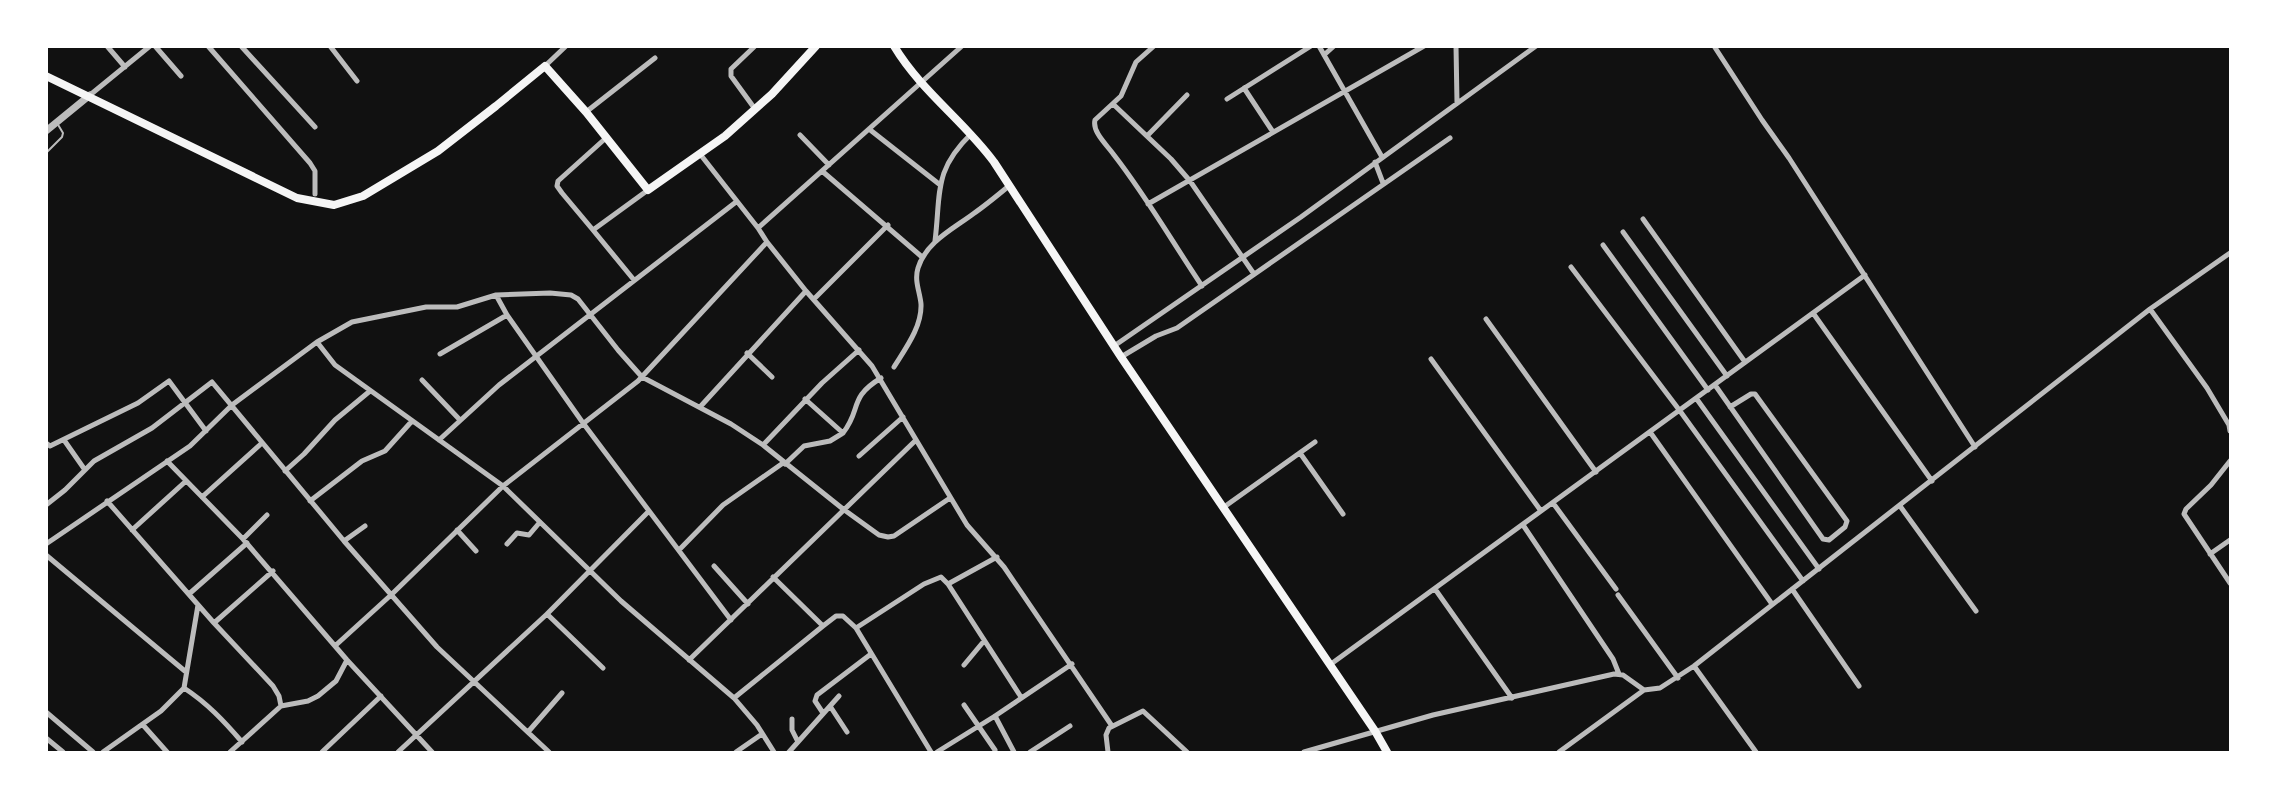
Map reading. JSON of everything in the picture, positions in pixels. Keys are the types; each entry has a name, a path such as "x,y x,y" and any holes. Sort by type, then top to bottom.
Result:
{"main road":[{"path":"46,76 90,95 297,198 334,205 363,196 420,162 480,119 545,66 607,137 648,190 725,136 772,94 816,46"},
{"path":"894,46 905,65 971,134 1010,185 1121,357 1375,730 1387,753"}],"street":[{"path":"107,46 125,67"},
{"path":"46,131 150,46"},
{"path":"154,46 181,76"},
{"path":"208,46 310,163 315,171 315,194"},
{"path":"241,46 315,127"},
{"path":"330,46 357,81"},
{"path":"545,66 567,46"},
{"path":"755,46 731,69 731,76 755,109"},
{"path":"758,228 962,46"},
{"path":"1154,46 1136,62 1120,96 1093,123 1202,286"},
{"path":"1227,99 1311,46"},
{"path":"1318,46 1382,157"},
{"path":"1324,55 1334,46"},
{"path":"1148,204 1424,46"},
{"path":"1456,46 1457,103"},
{"path":"1114,346 1243,258 1536,46"},
{"path":"1714,46 1976,447"},
{"path":"586,112 655,58"},
{"path":"1244,88 1273,132"},
{"path":"1147,136 1187,95"},
{"path":"1113,104 1190,181 1254,274"},
{"path":"869,129 939,184"},
{"path":"935,241 939,184 956,148 971,134"},
{"path":"800,135 829,165"},
{"path":"607,137 558,181 557,186 634,280"},
{"path":"1121,357 1156,336 1177,328 1450,138"},
{"path":"700,154 806,291 881,378 950,498 973,533 997,557 1072,664 1112,726"},
{"path":"1375,162 1383,183"},
{"path":"822,171 922,256"},
{"path":"894,368 921,314 916,280 922,256 935,241 1010,185"},
{"path":"593,230 648,190"},
{"path":"440,440 500,385 736,202"},
{"path":"1643,219 1745,362"},
{"path":"814,299 888,225"},
{"path":"1623,232 1727,376"},
{"path":"336,645 392,595 503,486 640,379 767,242"},
{"path":"1603,245 1708,390"},
{"path":"1559,753 1644,690 1660,688 1678,678 2150,309 2230,252"},
{"path":"1571,267 1680,411 1803,581"},
{"path":"1331,664 1865,275"},
{"path":"700,407 806,291"},
{"path":"46,544 167,461 206,431 232,405 317,342 352,322 426,307 457,307 496,295 550,293 571,295 578,299 640,379 731,424 763,445 781,465 879,535 894,537 950,498"},
{"path":"496,295 507,315 583,423 731,620"},
{"path":"2150,309 2207,388 2230,426"},
{"path":"1813,313 1932,481"},
{"path":"440,354 507,315"},
{"path":"1486,319 1596,472"},
{"path":"317,342 335,365 503,486 621,601 734,698 774,753"},
{"path":"763,445 805,399 859,350"},
{"path":"747,353 772,377"},
{"path":"1431,358 1541,512"},
{"path":"679,550 723,506 804,446 830,441 843,432 848,426 859,396 867,386 881,378"},
{"path":"422,380 460,420"},
{"path":"46,443 50,446 64,440 138,403 170,381 206,431"},
{"path":"46,505 94,461 152,428 212,382 310,501 437,647 549,753"},
{"path":"1715,385 1730,407 1823,539 1829,540 1845,527 1847,521 1755,394 1751,394 1730,407"},
{"path":"285,471 335,420 370,391"},
{"path":"1696,398 1819,569"},
{"path":"805,399 843,432"},
{"path":"859,456 903,417"},
{"path":"310,501 362,461 385,451 412,421"},
{"path":"1650,432 1772,604"},
{"path":"64,440 85,470"},
{"path":"689,660 916,440"},
{"path":"1224,507 1315,442"},
{"path":"202,497 262,444"},
{"path":"1300,453 1343,514"},
{"path":"167,461 245,541 347,660 432,753"},
{"path":"2230,461 2185,512 2186,520 2230,583"},
{"path":"132,530 186,481"},
{"path":"106,501 273,686 279,696 281,706"},
{"path":"1553,503 1678,678"},
{"path":"1900,506 1976,610"},
{"path":"398,753 547,614 649,512"},
{"path":"189,594 245,541 267,515"},
{"path":"507,544 517,534 529,535 540,522"},
{"path":"1522,525 1613,659 1619,674 1644,690"},
{"path":"344,541 365,526"},
{"path":"457,530 476,551"},
{"path":"2210,554 2230,540"},
{"path":"46,555 186,672"},
{"path":"948,584 997,557"},
{"path":"714,566 748,604"},
{"path":"214,623 273,572"},
{"path":"773,577 823,626"},
{"path":"856,628 931,579 941,577 948,584 1021,697"},
{"path":"1435,589 1512,698"},
{"path":"1792,589 1859,686"},
{"path":"103,753 161,711 184,687 198,605"},
{"path":"547,614 603,668"},
{"path":"734,698 836,616 842,616 856,628 932,753"},
{"path":"964,665 984,641"},
{"path":"823,713 815,702 818,695 872,654"},
{"path":"230,753 281,706 308,701 318,696 336,681 347,660"},
{"path":"937,753 1072,664"},
{"path":"1694,666 1756,753"},
{"path":"1304,753 1375,730 1433,715 1619,674"},
{"path":"184,687 202,699 220,716 242,742"},
{"path":"528,732 562,693"},
{"path":"322,753 381,696"},
{"path":"789,753 839,696"},
{"path":"964,705 995,750"},
{"path":"830,706 847,732"},
{"path":"1108,753 1106,735 1112,726 1144,711 1187,753"},
{"path":"46,712 93,753"},
{"path":"995,716 1014,753"},
{"path":"792,718 792,729 798,742"},
{"path":"143,725 166,753"},
{"path":"1030,753 1070,726"},
{"path":"736,753 762,734"},
{"path":"46,738 63,753"}],"lane":[{"path":"46,153 62,137 63,133 57,123"}]}
